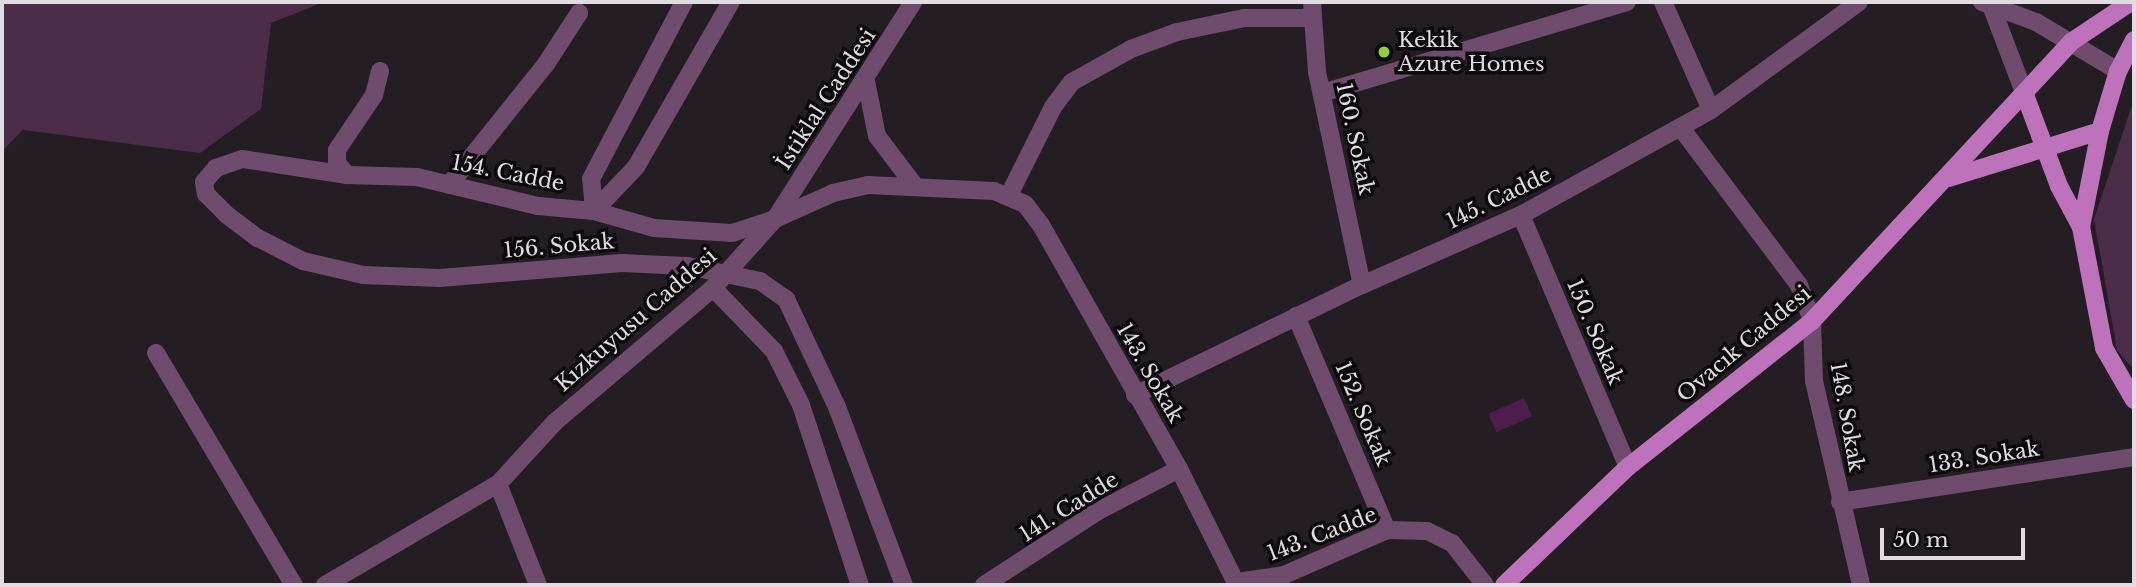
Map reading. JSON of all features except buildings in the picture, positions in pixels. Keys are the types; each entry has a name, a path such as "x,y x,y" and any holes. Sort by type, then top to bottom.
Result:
{"main road":[{"path":"1949,178 2071,42 2131,2"},
{"path":"2081,227 2100,131 2118,71 2134,40"},
{"path":"2025,95 2045,150 2081,227 2104,348 2134,400"},
{"name":"Ovacık Caddesi","path":"1504,585 1628,467 1812,321 1949,178 2100,131"}],"street":[{"path":"594,211 590,179 684,2"},
{"path":"594,211 636,167 731,2"},
{"name":"İstiklal Caddesi","path":"775,219 866,81 913,2"},
{"path":"1322,93 1627,2"},
{"path":"1663,2 1711,110"},
{"name":"145. Cadde","path":"1135,395 1362,285 1521,215 1711,110 1859,2"},
{"path":"1987,5 2036,22 2118,71"},
{"path":"1987,5 2025,95"},
{"path":"1009,195 1053,107 1072,82 1130,49 1177,32 1244,18 1312,10"},
{"name":"160. Sokak","path":"1312,10 1322,93 1362,285"},
{"path":"449,185 546,64 579,13"},
{"path":"346,175 337,163 337,150 374,94 380,71"},
{"path":"866,81 877,136 915,186"},
{"name":"148. Sokak","path":"1681,128 1799,285 1812,321 1814,381 1861,585"},
{"name":"156. Sokak","path":"346,175 242,159 216,168 204,182 206,194 227,215 258,238 303,261 363,275 440,278 621,263 687,266 718,282 760,281 786,299 837,407 904,585"},
{"name":"154. Cadde","path":"346,175 417,177 538,206 594,211 654,228 696,233 732,233 775,219"},
{"name":"Kızkuyusu Caddesi","path":"325,585 498,484 555,422 718,282 775,219 833,193 868,185 915,186 1009,195"},
{"name":"143. Sokak","path":"1009,195 1025,204 1041,225 1179,469 1237,584"},
{"name":"150. Sokak","path":"1521,215 1628,467"},
{"path":"718,282 774,351 801,405 860,585"},
{"name":"152. Sokak","path":"1296,316 1387,530"},
{"path":"156,353 294,585"},
{"name":"133. Sokak","path":"1840,502 2134,457"},
{"name":"141. Cadde","path":"984,585 1100,510 1179,469"},
{"path":"498,484 538,585"},
{"name":"143. Cadde","path":"1237,584 1284,575 1387,530 1427,531 1452,543 1485,585"}],"shaded area":[{"path":"2,2 324,2 271,23 261,109 200,153 23,130 2,151"},
{"path":"2134,99 2134,370 2117,350 2094,219"},
{"path":"1524,398 1532,416 1497,432 1488,414"}],"place":[{"name":"Kekik Azure Homes","path":"1384,52"}]}
